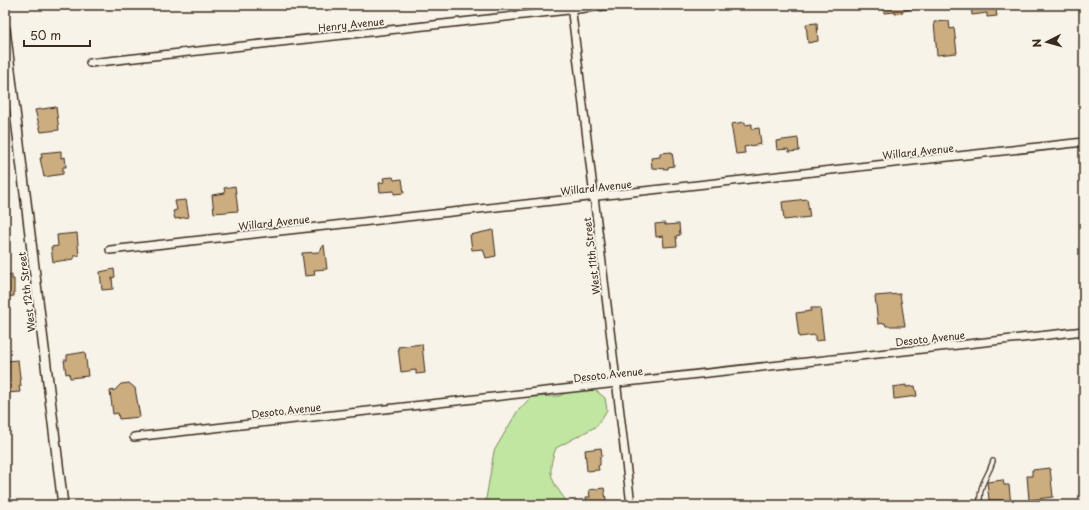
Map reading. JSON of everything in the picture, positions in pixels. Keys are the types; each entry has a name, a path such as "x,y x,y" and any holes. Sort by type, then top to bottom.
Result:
{"street":[{"name":"Henry Avenue","path":"90,63 571,7 614,5"},
{"name":"West 11th Street","path":"571,7 631,505"},
{"name":"West 12th Street","path":"5,29 63,505"},
{"name":"Willard Avenue","path":"110,250 1084,142"},
{"name":"Desoto Avenue","path":"134,437 1084,331"}],"lane":[{"path":"980,505 981,484 990,470 993,461"}],"green space":[{"path":"594,389 605,398 607,410 597,426 556,448 551,465 552,478 569,505 485,505 494,451 517,412 531,397 559,396 568,392"}],"building":[{"path":"883,5 910,5 911,9 902,11 902,13 884,13"},
{"path":"971,5 995,5 997,16 987,17 987,13 972,15"},
{"path":"949,21 950,29 954,28 957,53 937,55 934,22"},
{"path":"817,23 818,41 808,43 806,24"},
{"path":"56,107 59,130 41,132 35,110"},
{"path":"745,122 745,125 752,124 752,129 759,128 761,144 744,147 745,153 736,154 731,124"},
{"path":"798,138 799,151 789,152 788,149 777,150 776,141"},
{"path":"61,151 61,158 65,157 66,167 63,167 63,174 44,177 40,158 42,158 41,153"},
{"path":"672,152 674,166 668,167 668,169 652,168 651,158 660,157 660,153"},
{"path":"393,177 394,180 402,179 404,193 394,194 394,191 380,192 379,183 384,182 383,178"},
{"path":"235,186 238,211 214,213 212,195 225,193 224,188"},
{"path":"807,199 810,217 784,220 782,202"},
{"path":"186,200 189,217 175,219 173,211 177,210 175,201"},
{"path":"665,223 665,225 679,224 680,235 676,236 677,246 664,247 663,236 656,237 655,224"},
{"path":"493,230 496,256 486,258 483,249 472,250 470,235"},
{"path":"77,233 79,256 74,256 74,259 53,262 51,247 58,246 57,235"},
{"path":"324,245 327,269 314,270 315,275 305,276 302,253 319,252"},
{"path":"114,269 115,277 112,278 113,289 102,290 100,272"},
{"path":"12,274 12,279 14,279 14,296 5,297 5,275"},
{"path":"900,294 905,326 886,326 885,323 878,324 875,296"},
{"path":"811,308 820,308 824,340 815,341 815,335 799,337 796,313 811,311"},
{"path":"422,344 425,373 416,374 416,370 401,372 398,347"},
{"path":"85,352 88,376 70,378 69,373 66,374 64,360 67,360 67,355"},
{"path":"18,360 21,386 19,386 20,392 6,393 5,361"},
{"path":"129,383 135,388 140,417 119,419 118,413 113,414 110,391 115,390 121,384"},
{"path":"906,385 906,387 915,386 917,396 894,399 893,387"},
{"path":"601,448 602,456 600,457 600,465 598,466 599,470 587,471 585,450"},
{"path":"1050,468 1053,497 1029,500 1027,476 1032,476 1032,470"},
{"path":"1003,480 1004,485 1009,485 1011,505 1002,505 1002,500 989,500 987,482"},
{"path":"604,488 607,505 587,505 586,497 590,497 589,490"}]}
